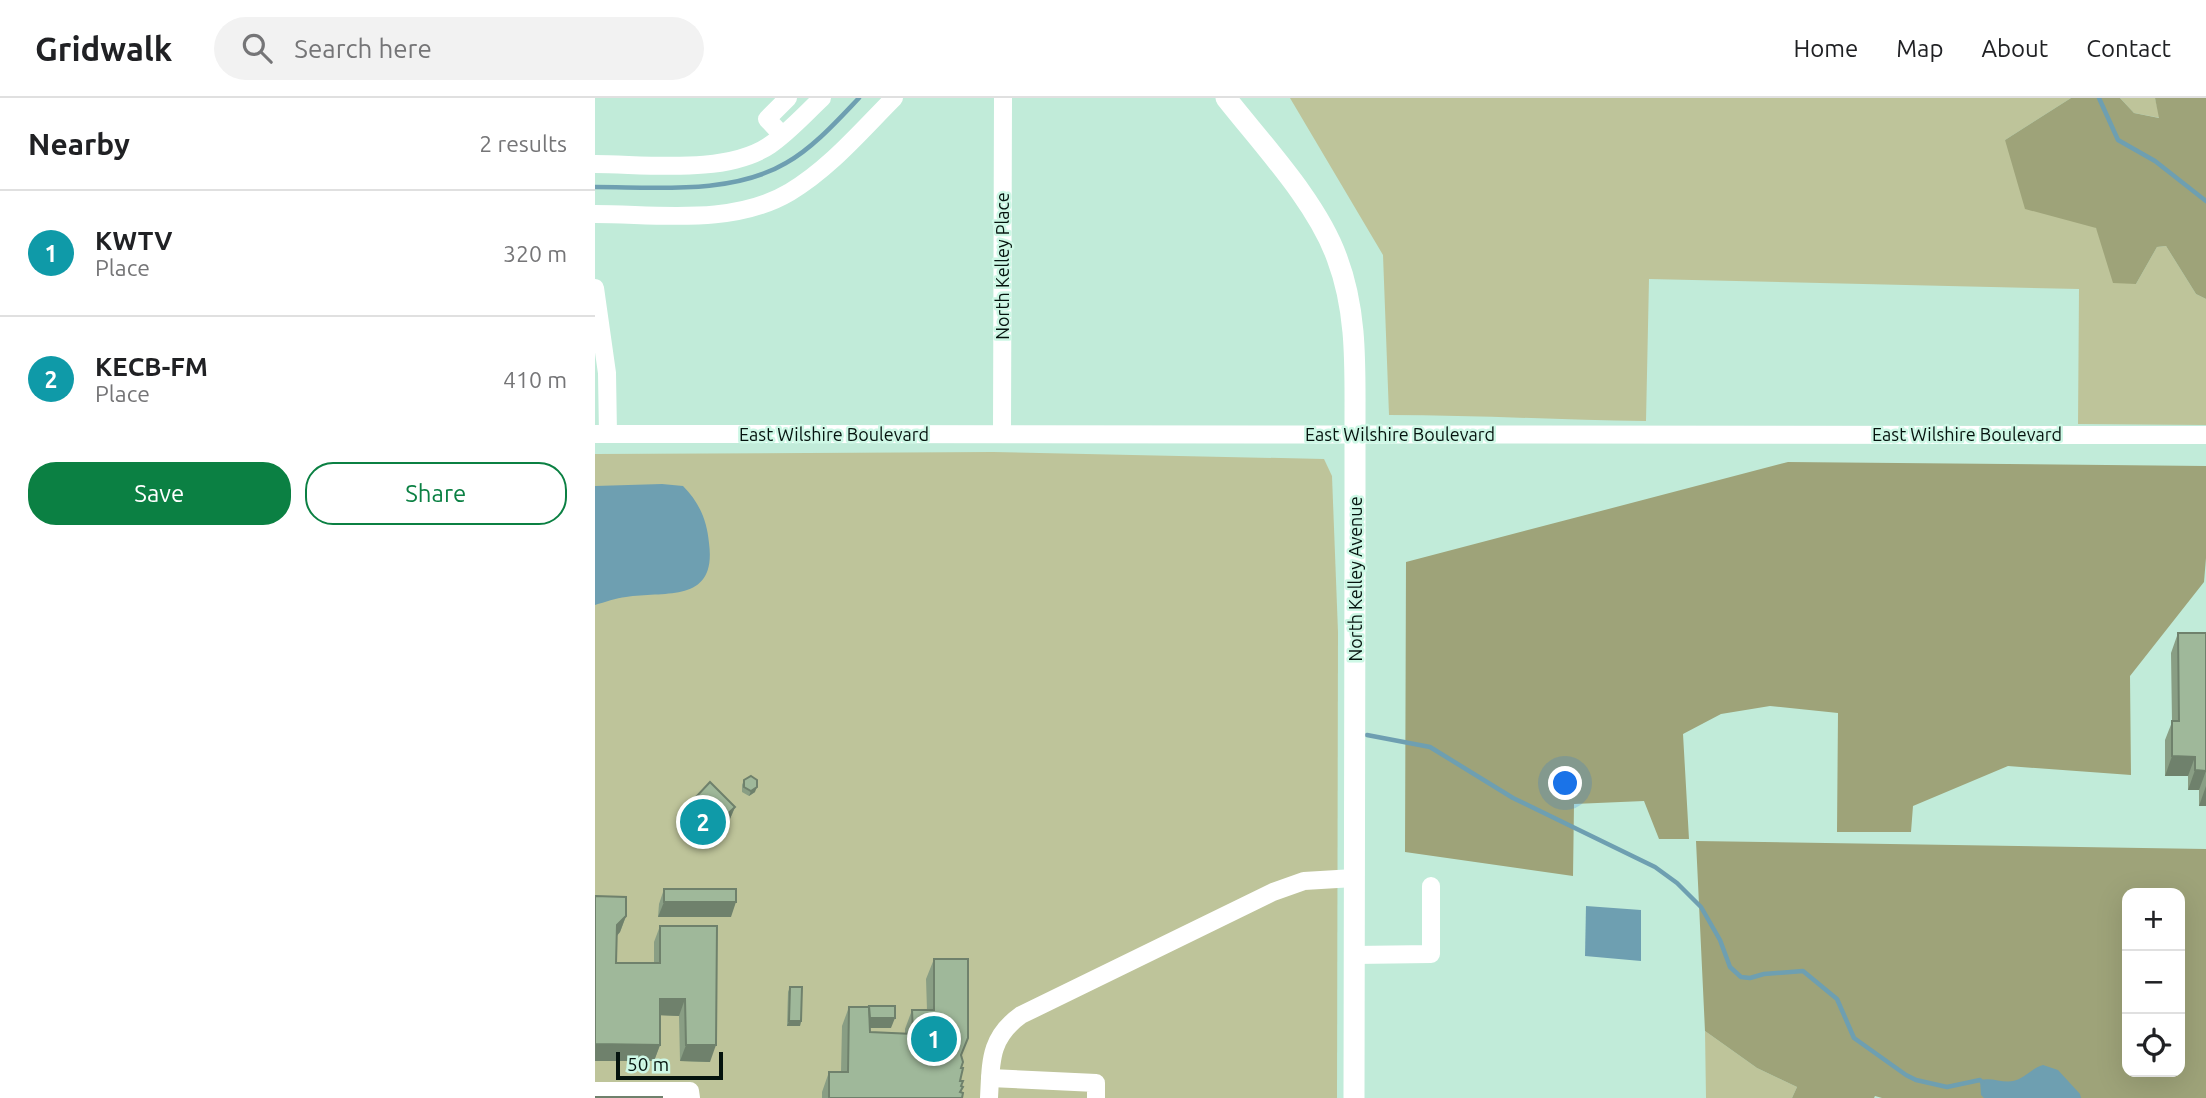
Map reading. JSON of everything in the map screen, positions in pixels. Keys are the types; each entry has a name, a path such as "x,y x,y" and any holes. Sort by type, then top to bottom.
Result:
{"main road":[{"name":"North Kelley Avenue","path":"1226,98 1313,210 1337,256 1352,314 1355,346 1354,1098"}],"street":[{"path":"782,135 767,119 788,98"},
{"path":"595,164 725,162 759,150 782,135 822,98"},
{"path":"595,214 728,213 767,202 789,193 827,164 894,98"},
{"name":"North Kelley Place","path":"1002,434 1003,98"},
{"path":"595,288 602,434"},
{"name":"East Wilshire Boulevard","path":"602,434 2206,435"},
{"path":"989,1098 995,1045 1009,1024 1021,1015 1273,892 1304,881 1354,878"},
{"path":"1354,956 1431,954 1431,886"},
{"path":"990,1078 1097,1083 1096,1098"},
{"path":"595,1091 691,1095"}],"green space":[{"path":"1290,98 2071,98 2005,140 2096,228 2136,284 2157,247 2166,246 2196,294 2206,299 2206,425 2078,424 2079,289 1649,279 1646,421 1389,415 1383,255"},
{"path":"2071,98 2120,98 2134,113 2159,118 2155,98 2206,98 2206,299 2196,294 2166,246 2157,247 2136,284 2113,283 2096,228 2025,209 2005,140"},
{"path":"2120,98 2155,98 2160,118 2134,113"},
{"path":"993,452 1324,459 1332,476 1338,632 1337,1098 595,1098 595,454"},
{"path":"1788,462 2206,466 2204,582 2130,676 2131,775 2008,766 1913,806 1911,832 1837,832 1838,713 1770,706 1721,714 1683,734 1689,839 1659,839 1644,801 1574,804 1573,876 1405,852 1406,562"},
{"path":"1696,841 2206,849 2206,1098 1792,1098 1797,1087 1757,1068 1705,1031"},
{"path":"1705,1031 1757,1068 1797,1087 1792,1098 1706,1098"}],"water":[{"path":"595,486 683,486 694,498 701,512 709,543 709,563 705,576 697,585 685,591 622,598 595,605"},
{"path":"1586,906 1641,910 1641,961 1585,956"},
{"path":"2043,1065 2058,1070 2081,1098 1984,1098 1981,1095 1980,1080 2013,1081"}],"building":[{"path":"2178,633 2206,633 2206,771 2195,770 2195,757 2172,756 2172,721 2179,721"},
{"path":"751,776 757,780 757,787 751,791 744,787 744,780"},
{"path":"710,782 735,807 715,826 694,799"},
{"path":"664,889 736,889 736,902 664,902"},
{"path":"595,896 626,897 626,916 617,925 616,963 660,963 660,926 717,926 716,1045 686,1045 685,999 660,999 660,1045 595,1044"},
{"path":"934,959 968,959 968,1038 961,1055 962,1098 829,1098 829,1072 848,1072 849,1007 869,1007 870,1032 913,1034 912,1010 934,1010"},
{"path":"790,987 802,987 801,1021 789,1021"},
{"path":"869,1006 895,1006 895,1018 870,1018"},
{"path":"595,1097 663,1097 595,1098"}],"waterway":[{"path":"595,187 668,188 718,185 765,173 806,150 859,98"},
{"path":"2099,98 2118,140 2155,161 2206,201"},
{"path":"1367,735 1430,747 1513,798 1655,867 1677,883 1701,907 1720,940 1730,967 1741,977 1803,971 1837,999 1854,1038 1906,1075 1947,1087 1980,1080 1982,1082"}],"place":[{"name":"KECB-FM","path":"703,822"},
{"name":"KWTV","path":"934,1039"}]}
